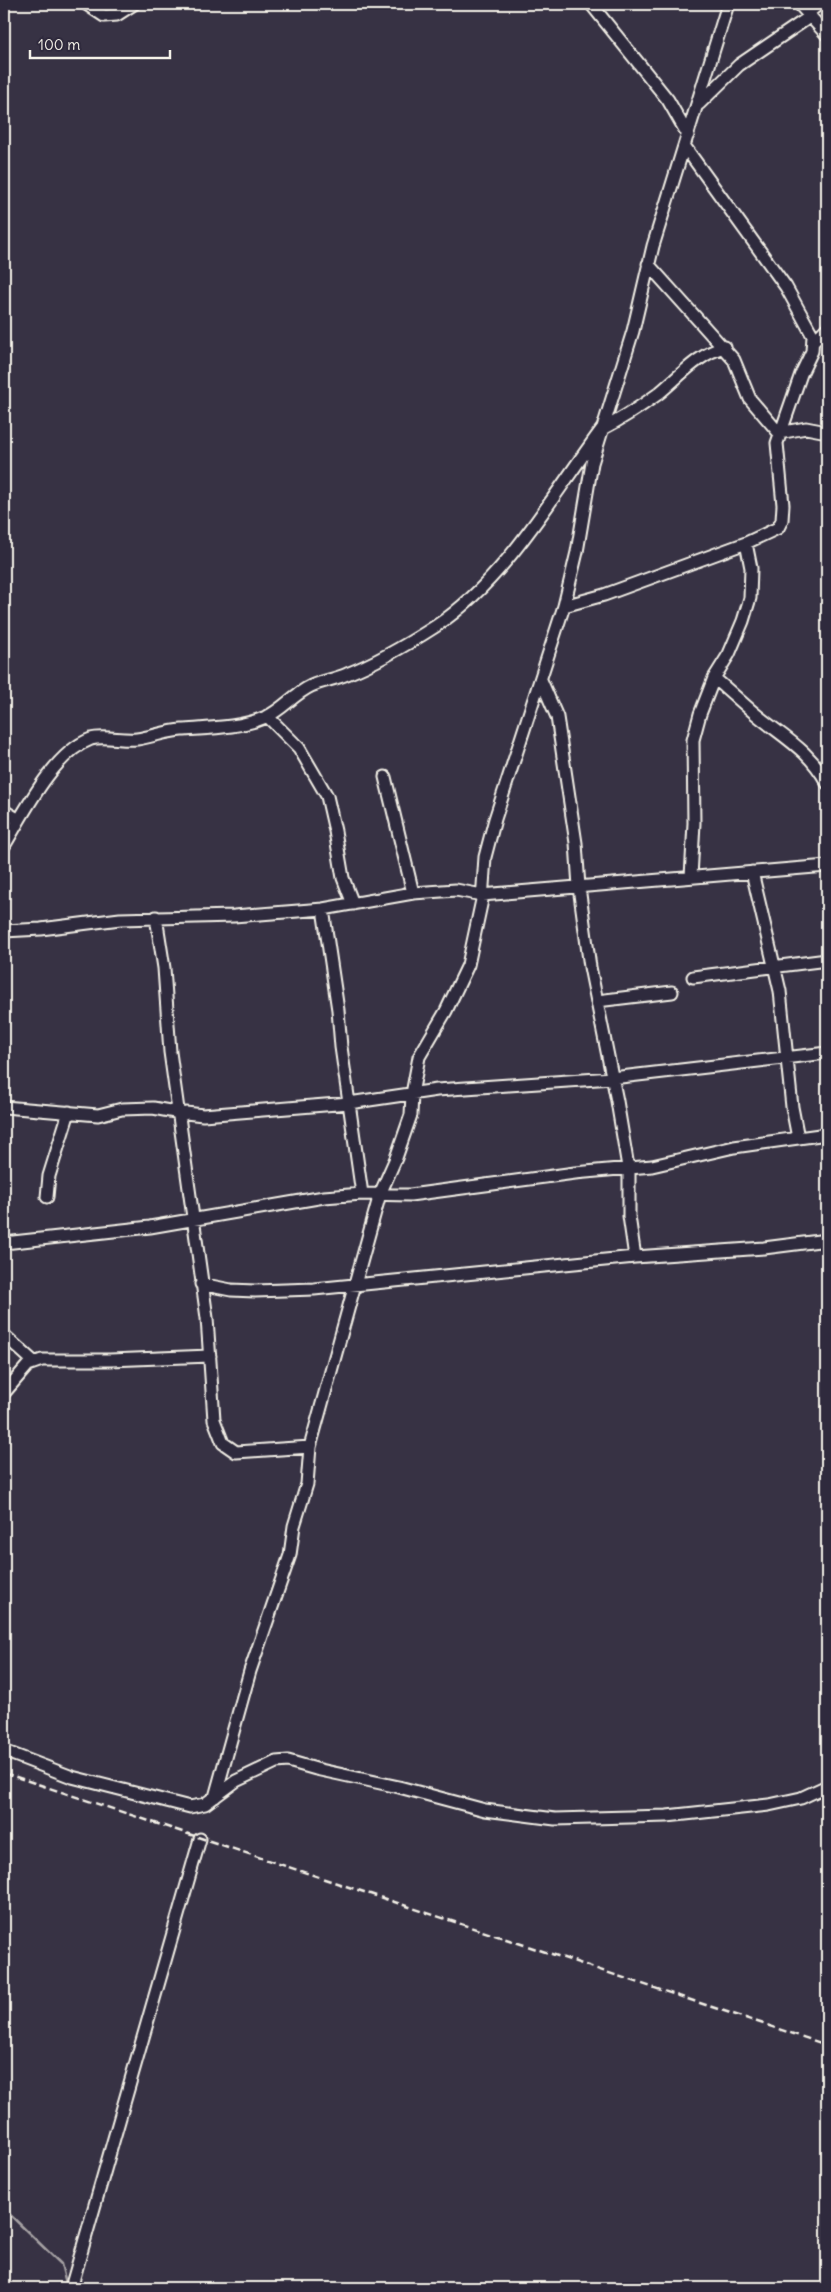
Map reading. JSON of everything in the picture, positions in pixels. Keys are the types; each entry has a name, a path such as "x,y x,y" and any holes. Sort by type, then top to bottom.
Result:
{"street":[{"path":"86,4 104,16 116,15 134,4"},
{"path":"592,4 668,100 688,135"},
{"path":"215,1797 252,1662 290,1555 294,1526 307,1484 310,1447 380,1194 396,1158 411,1115 412,1094 419,1057 446,1010 468,965 482,895 485,857 495,819 542,680 564,606 577,552 592,463 633,331 648,264 728,4"},
{"path":"800,4 827,34"},
{"path":"698,105 739,65 810,15 819,4"},
{"path":"564,606 604,595 746,543 778,528 782,520 781,479 777,457 779,433 814,342 809,326 786,287 685,147"},
{"path":"648,264 724,347 740,372 750,399 779,433"},
{"path":"814,342 827,328"},
{"path":"4,846 19,820 66,755 92,739 137,739 166,731 237,725 267,716 313,685 347,675 400,648 437,625 465,603 530,533 602,429 616,422 658,393 695,363 724,347"},
{"path":"779,433 806,428 827,432"},
{"path":"691,877 694,823 694,740 700,714 714,678 729,654 743,621 750,598 751,568 746,543"},
{"path":"714,678 755,714 798,745 818,766 827,782"},
{"path":"542,680 558,717 576,843 579,887 597,1001 627,1167 635,1257"},
{"path":"267,716 299,748 327,796 343,878 353,904"},
{"path":"385,777 413,893"},
{"path":"4,811 19,820"},
{"path":"4,931 156,917 234,916 323,909 413,893 456,890 482,895 827,866"},
{"path":"752,872 775,967 788,1057 792,1107 798,1138"},
{"path":"323,909 338,1010 340,1047 362,1194"},
{"path":"156,917 164,968 170,1052 207,1318 214,1420 223,1444 236,1452 310,1447"},
{"path":"693,977 827,960"},
{"path":"597,1001 672,992"},
{"path":"180,1116 186,1113 203,1115 349,1102 412,1094 612,1078 827,1053"},
{"path":"4,1107 98,1115 122,1109 153,1108 175,1112 180,1116"},
{"path":"47,1197 49,1176 70,1112"},
{"path":"4,1243 150,1227 324,1197 362,1194 410,1195 627,1167 652,1166 734,1147 827,1134"},
{"path":"201,1284 231,1290 314,1289 635,1257 764,1248 827,1240"},
{"path":"4,1334 34,1362"},
{"path":"4,1393 18,1375 34,1362 53,1359 110,1360 210,1356"},
{"path":"4,1751 72,1776 190,1807 202,1806 236,1781 276,1762 288,1760 485,1810 555,1819 667,1816 769,1805 801,1798 827,1786"},
{"path":"71,2288 200,1840"}],"waterway":[{"path":"4,2209 61,2264 67,2287"}],"railway":[{"path":"4,1773 827,2045"}]}
